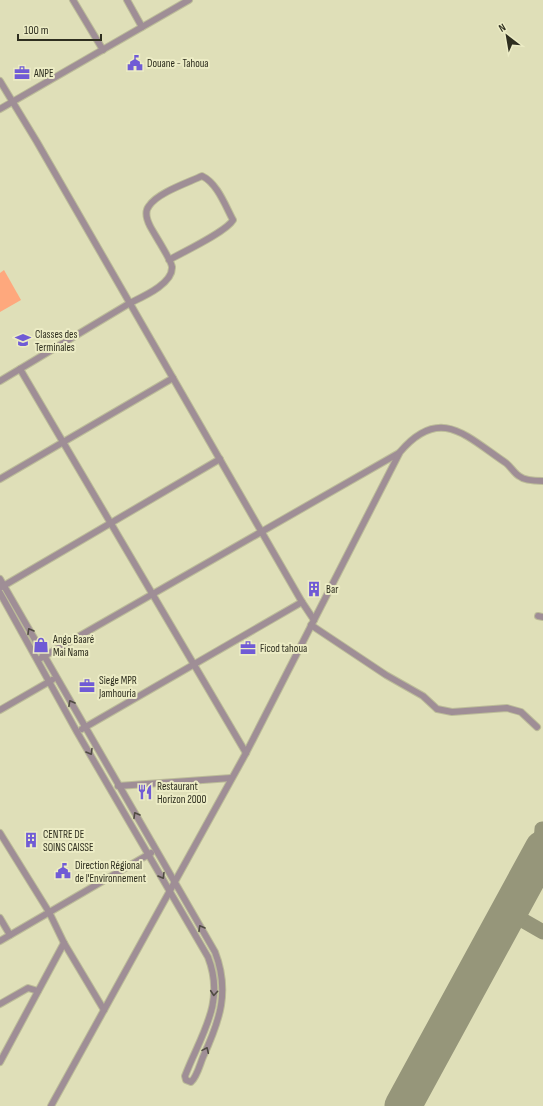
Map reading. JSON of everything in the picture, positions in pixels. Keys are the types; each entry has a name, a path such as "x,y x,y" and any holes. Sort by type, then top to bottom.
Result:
{"street":[{"path":"73,0 103,50"},
{"path":"127,0 142,27"},
{"path":"0,109 186,1"},
{"path":"0,81 37,142 313,622 386,675 423,696 437,709 452,712 507,708 521,712 537,727"},
{"path":"0,381 149,294 164,282 171,273 172,266 146,219 147,207 155,199 202,176 207,178 215,187 233,220 230,225 169,260"},
{"path":"20,370 64,442 246,754"},
{"path":"0,479 173,378"},
{"path":"51,1106 231,778 246,754 400,452 410,440 420,432 433,427 448,427 464,435 508,465 520,477 543,481"},
{"path":"38,660 400,452"},
{"path":"2,587 220,459"},
{"path":"0,579 2,587 45,656 84,727 120,786 215,952 222,976 221,1012 193,1080 189,1082 186,1080 185,1076 206,1028 212,1011 215,992 215,980 208,957 78,732 0,593"},
{"path":"78,732 84,727 302,602"},
{"path":"0,710 57,677"},
{"path":"110,786 231,778"},
{"path":"0,833 49,912 64,943 104,1010"},
{"path":"0,941 156,851"},
{"path":"0,918 10,935"},
{"path":"0,1062 64,943"},
{"path":"0,1004 28,988 38,991"}],"shaded area":[{"path":"4,270 21,300 0,312 0,273"}],"taxiway":[{"path":"540,855 542,829"},
{"path":"528,879 534,870 543,863"},
{"path":"510,913 543,932"}],"runway":[{"path":"403,1106 543,849"}],"place":[{"name":"Douane - Tahoua","path":"135,63"},
{"name":"ANPE","path":"22,73"},
{"name":"Classes des Terminales","path":"23,340"},
{"name":"Bar","path":"314,589"},
{"name":"Ango Baaré Mai Nama","path":"41,645"},
{"name":"Ficod tahoua","path":"248,648"},
{"name":"Siege MPR Jamhouria","path":"87,686"},
{"name":"Restaurant Horizon 2000","path":"145,792"},
{"name":"CENTRE DE SOINS CAISSE","path":"31,840"},
{"name":"Direction Régional de l'Environnement","path":"63,871"}]}
